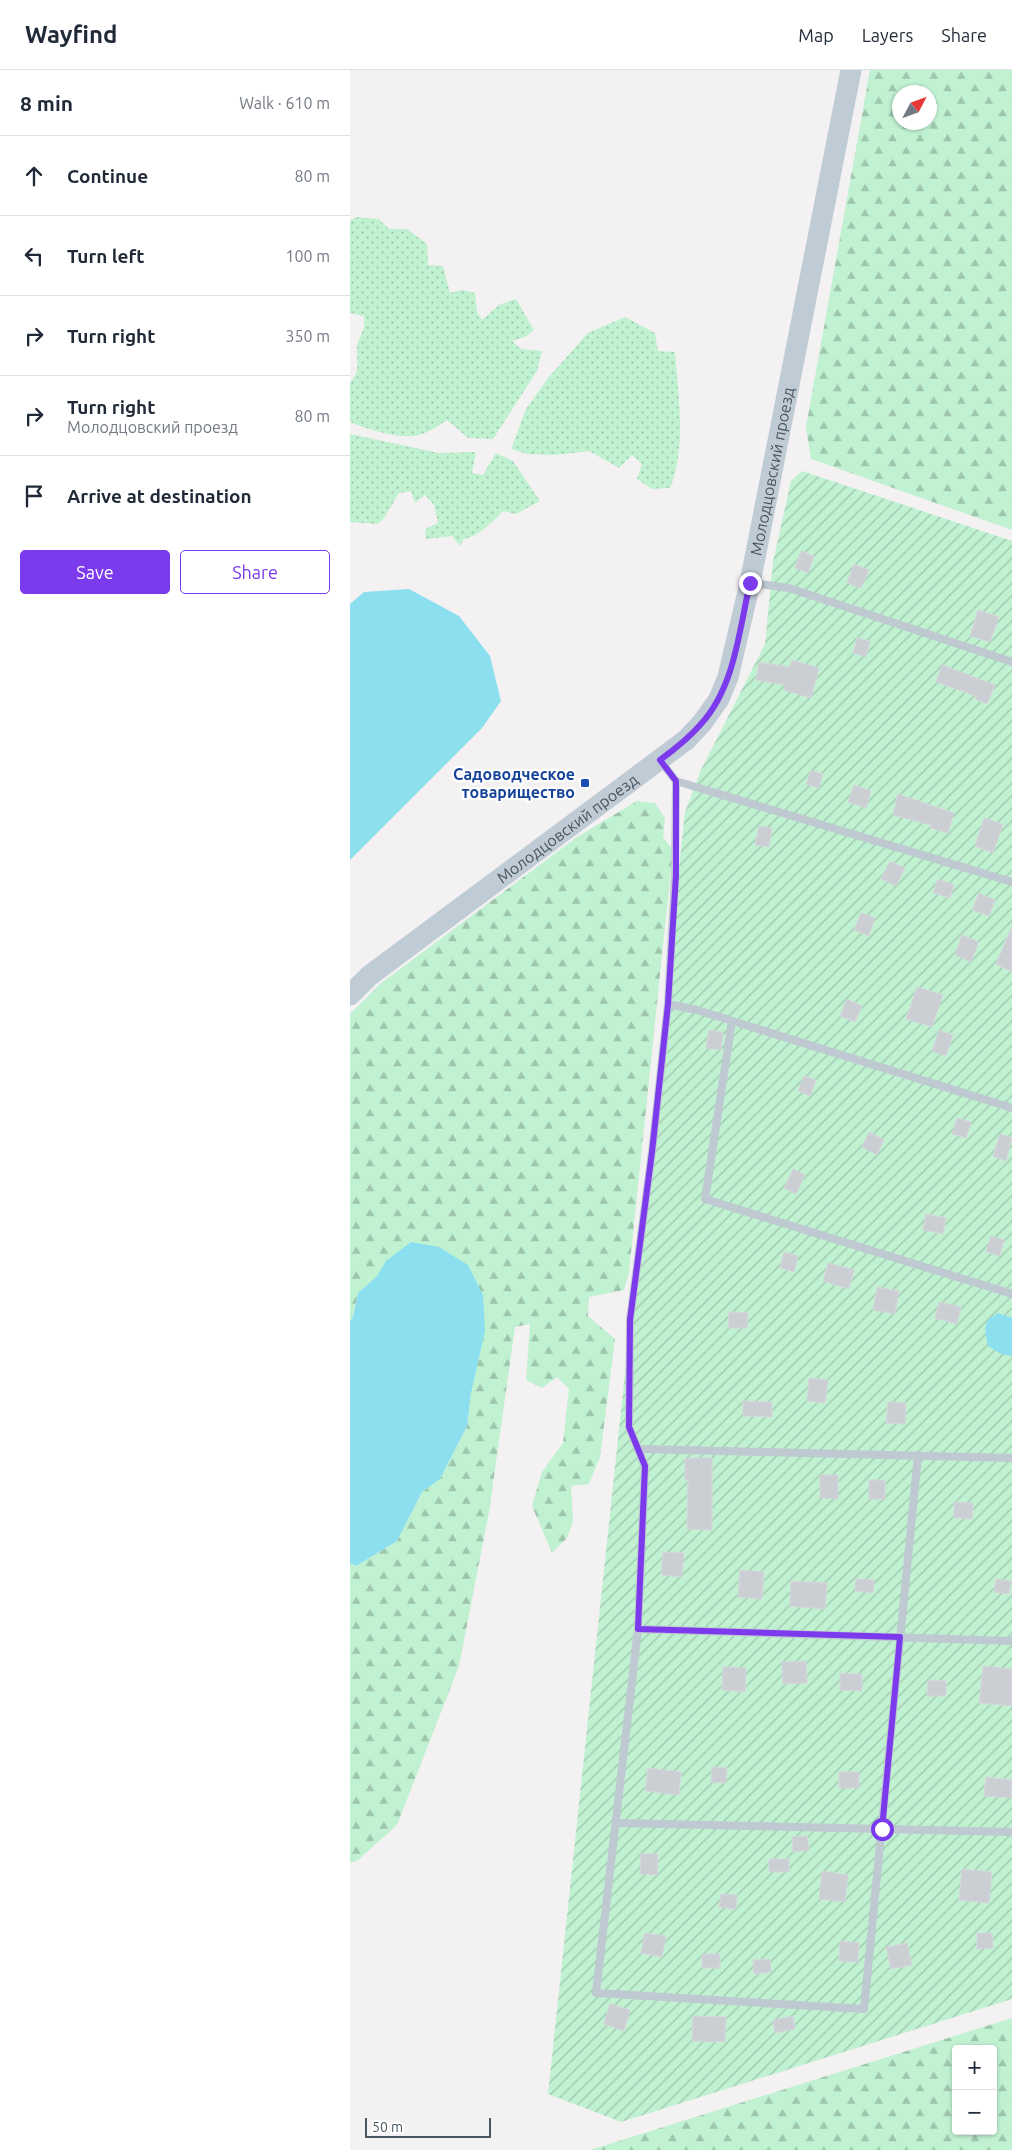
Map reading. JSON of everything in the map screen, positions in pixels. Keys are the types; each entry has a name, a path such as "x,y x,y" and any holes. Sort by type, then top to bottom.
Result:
{"street":[{"name":"Молодцовский проезд","path":"350,995 385,964 686,740 702,723 719,699 728,677 750,583 851,70"}],"lane":[{"path":"750,583 789,588 1012,662"},
{"path":"660,760 676,781 1012,882"},
{"path":"676,781 676,875 668,1004 652,1152 630,1320 629,1427 645,1466 638,1629 596,1993 864,2009 918,1455"},
{"path":"668,1004 696,1010 1012,1108"},
{"path":"732,1021 705,1199 1012,1294"},
{"path":"639,1449 1012,1458"},
{"path":"638,1629 1012,1641"},
{"path":"616,1823 1012,1832"}],"green space":[{"path":"870,70 1012,70 1012,530 811,459 806,427"},
{"path":"356,217 379,219 389,229 407,229 427,244 428,265 443,266 450,293 461,290 475,293 477,312 482,320 499,305 516,299 534,330 525,337 512,341 521,349 542,351 537,371 493,439 468,438 447,420 434,429 412,436 384,433 350,422 350,382 356,375 357,347 364,322 364,316 350,313 350,221"},
{"path":"625,317 655,333 658,351 675,352 680,438 675,472 670,488 652,489 637,479 642,464 632,455 619,468 589,451 556,455 527,454 511,449 526,409 548,378 588,333"},
{"path":"350,434 439,453 476,452 472,473 483,475 496,453 513,461 540,501 516,514 503,511 481,532 464,539 460,546 452,536 426,539 425,529 438,523 434,505 425,495 415,503 411,491 399,493 384,518 378,524 350,522"},
{"path":"802,471 1012,541 1012,1999 621,2122 548,2094 685,812 701,770 765,644 773,562 791,481"},
{"path":"637,801 655,803 665,818 663,837 673,850 629,1272 624,1290 589,1297 588,1316 615,1339 600,1457 589,1484 571,1486 573,1521 567,1538 552,1553 532,1506 542,1472 563,1443 569,1389 557,1377 542,1388 526,1380 530,1324 515,1327 489,1512 459,1666 397,1825 358,1860 350,1863 350,1563 356,1566 397,1541 422,1492 440,1479 467,1426 471,1393 386,1261 377,1276 358,1293 353,1317 350,1321 350,1014 380,984 577,837"},
{"path":"1012,2018 1012,2150 590,2150"}],"water":[{"path":"409,589 459,616 490,656 501,701 482,728 350,860 350,604 364,592"},
{"path":"411,1242 439,1247 468,1265 483,1295 485,1331 471,1393 467,1426 440,1479 422,1492 397,1541 356,1566 350,1563 350,1321 353,1317 358,1293 377,1276 386,1261"},
{"path":"998,1313 1012,1318 1012,1356 1001,1354 988,1346 985,1331 987,1323"}],"building":[{"path":"801,551 814,556 808,573 795,568"},
{"path":"854,564 869,570 861,588 847,583"},
{"path":"978,610 999,617 990,642 970,636"},
{"path":"857,638 870,641 866,657 853,653"},
{"path":"792,660 819,668 811,698 784,690 785,685 756,680 759,662 790,667"},
{"path":"942,665 995,685 987,704 975,699 976,696 936,682"},
{"path":"811,770 823,774 819,788 806,784"},
{"path":"854,785 871,791 866,808 848,802"},
{"path":"898,794 954,813 948,833 930,828 931,825 893,815"},
{"path":"984,818 1003,824 993,853 975,846"},
{"path":"759,826 772,828 769,847 755,845"},
{"path":"890,861 905,868 896,886 881,879"},
{"path":"938,879 954,885 950,898 933,893"},
{"path":"979,893 995,900 989,916 972,910"},
{"path":"861,913 875,918 869,936 854,930"},
{"path":"1012,926 1012,972 996,964"},
{"path":"962,935 979,942 971,962 955,955"},
{"path":"917,987 943,995 932,1027 906,1019"},
{"path":"847,999 862,1006 855,1022 840,1016"},
{"path":"709,1030 723,1032 721,1050 706,1048"},
{"path":"939,1030 953,1035 946,1056 932,1051"},
{"path":"804,1076 816,1080 810,1096 798,1091"},
{"path":"957,1118 971,1122 966,1138 952,1134"},
{"path":"869,1132 884,1140 877,1155 862,1147"},
{"path":"1000,1134 1012,1138 1006,1161 993,1156"},
{"path":"793,1169 805,1175 796,1194 784,1188"},
{"path":"926,1214 946,1218 943,1234 923,1230"},
{"path":"991,1236 1004,1240 1000,1256 986,1252"},
{"path":"784,1252 798,1256 794,1272 780,1268"},
{"path":"828,1263 854,1270 849,1289 823,1281"},
{"path":"877,1287 899,1291 895,1314 873,1310"},
{"path":"939,1302 961,1307 957,1324 935,1318"},
{"path":"729,1312 748,1313 747,1328 728,1328"},
{"path":"809,1378 828,1380 825,1403 807,1401"},
{"path":"743,1401 772,1402 772,1417 743,1416"},
{"path":"888,1402 906,1403 905,1424 886,1423"},
{"path":"685,1458 712,1458 712,1530 687,1529 688,1480 685,1480"},
{"path":"820,1475 838,1475 838,1499 820,1498"},
{"path":"869,1480 885,1480 885,1499 869,1499"},
{"path":"954,1502 973,1503 972,1519 954,1518"},
{"path":"663,1552 684,1553 682,1577 661,1575"},
{"path":"740,1570 764,1572 762,1599 738,1597"},
{"path":"856,1579 874,1580 873,1593 855,1591"},
{"path":"996,1579 1011,1581 1009,1594 994,1592"},
{"path":"791,1581 827,1583 825,1609 790,1606"},
{"path":"806,1661 807,1683 783,1684 782,1662"},
{"path":"983,1666 1012,1669 1012,1706 979,1703"},
{"path":"723,1667 746,1668 745,1692 722,1690"},
{"path":"840,1673 862,1674 862,1691 840,1690"},
{"path":"928,1680 946,1681 946,1696 927,1696"},
{"path":"712,1767 727,1768 726,1783 711,1782"},
{"path":"648,1768 681,1772 679,1795 645,1791"},
{"path":"839,1772 859,1772 859,1788 839,1788"},
{"path":"986,1777 1012,1780 1011,1798 984,1796"},
{"path":"807,1836 809,1850 793,1852 792,1837"},
{"path":"641,1854 658,1854 657,1875 640,1874"},
{"path":"769,1859 789,1859 789,1872 769,1872"},
{"path":"962,1869 992,1872 989,1903 959,1900"},
{"path":"822,1871 848,1875 845,1902 819,1899"},
{"path":"721,1894 737,1895 736,1909 719,1907"},
{"path":"645,1933 666,1936 662,1957 641,1953"},
{"path":"977,1933 992,1933 993,1948 977,1949"},
{"path":"840,1941 859,1943 858,1962 839,1961"},
{"path":"907,1943 912,1965 891,1969 886,1947"},
{"path":"702,1954 720,1954 720,1968 702,1968"},
{"path":"770,1959 771,1972 754,1974 753,1960"},
{"path":"610,2004 630,2010 624,2031 604,2024"},
{"path":"693,2016 726,2017 725,2042 692,2041"},
{"path":"793,2016 795,2029 775,2033 773,2020"}],"place":[{"name":"Садоводческое товарищество","path":"585,783"}],"route":[{"path":"750,583 728,677 719,699 702,723 686,740 660,760 676,781 676,875 668,1004 652,1152 630,1320 629,1427 645,1466 638,1629 900,1637 882,1829"}]}
